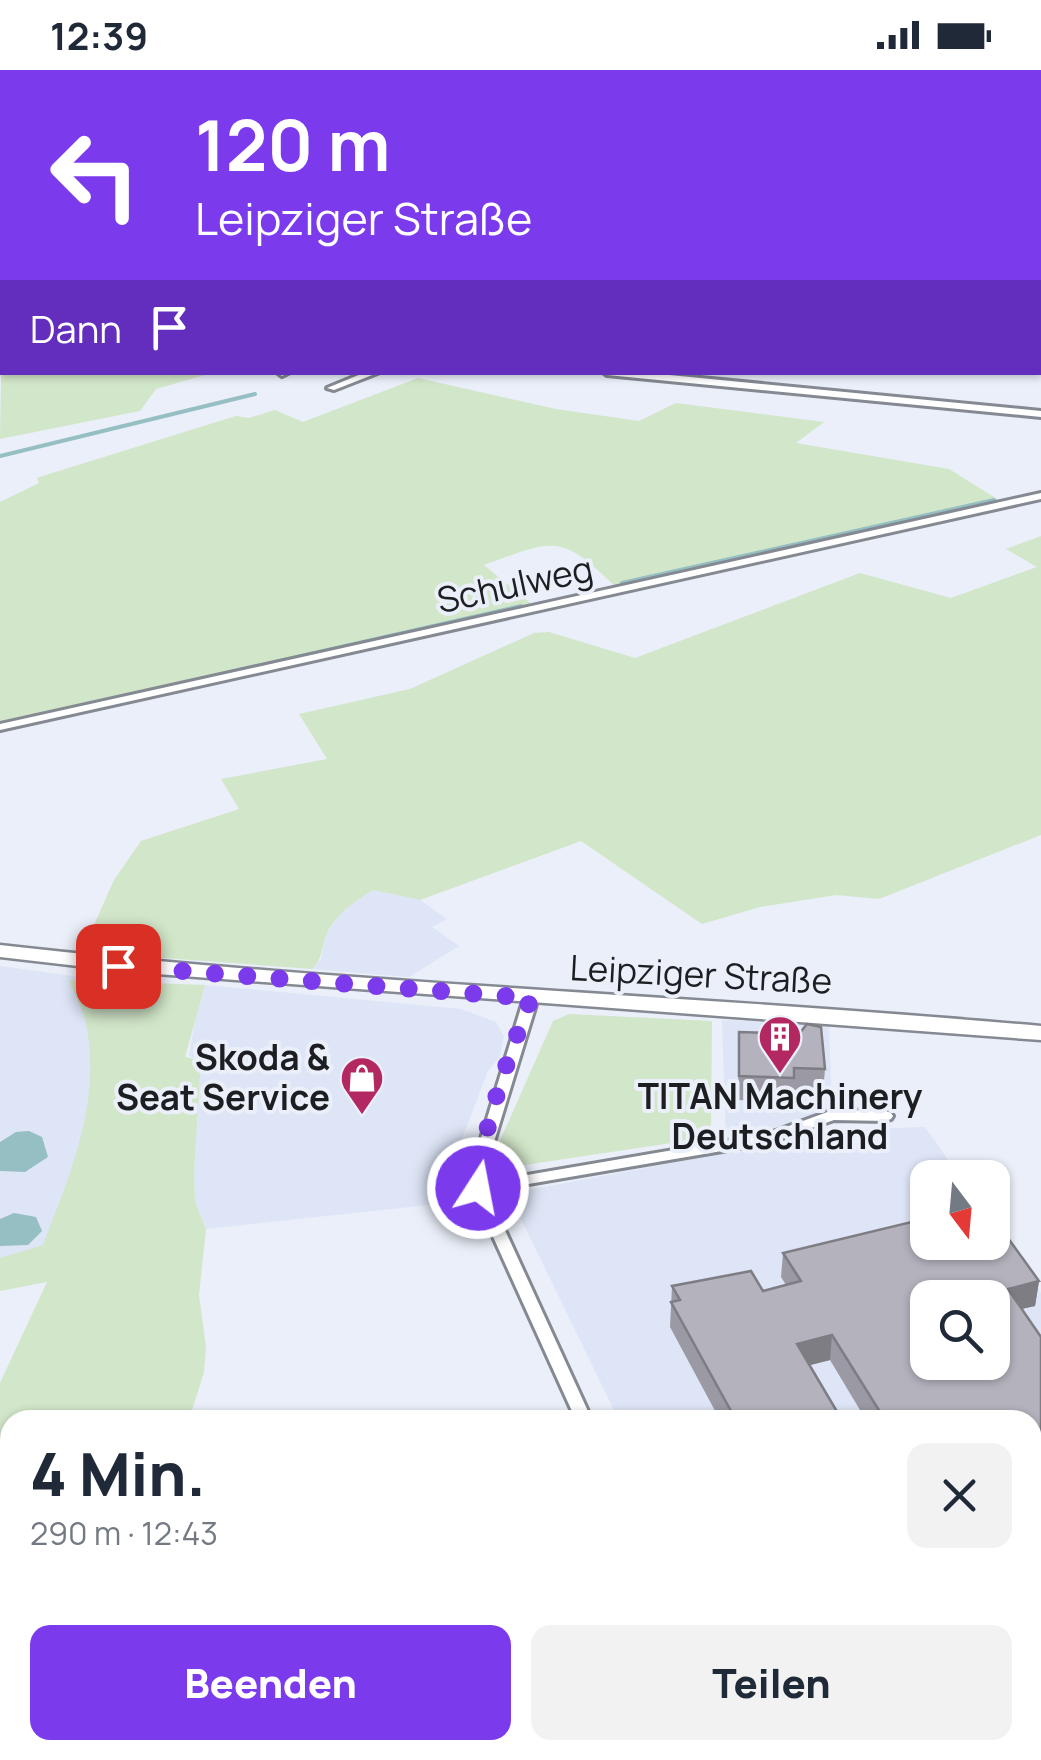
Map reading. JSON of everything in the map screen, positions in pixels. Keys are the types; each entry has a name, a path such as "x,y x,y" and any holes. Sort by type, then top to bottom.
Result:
{"main road":[{"name":"Leipziger Straße","path":"0,951 118,966 531,998 863,1015 1041,1032"}],"street":[{"path":"331,388 368,375"},
{"path":"638,375 1041,414"},
{"name":"Schulweg","path":"0,727 1041,496"},
{"path":"531,998 479,1168 478,1188 579,1410"},
{"path":"478,1188 769,1138 833,1115 886,1116"}],"shaded area":[{"path":"1,375 205,375 156,389 140,411 0,439"},
{"path":"418,378 556,409 639,421 676,403 824,422 796,443 949,469 1002,502 617,588 569,550 543,546 484,565 534,606 0,726 0,502 39,483 37,478 236,416 249,418 275,410 303,422"},
{"path":"1041,536 1041,835 879,899 836,895 760,907 702,924 581,841 420,900 373,890 344,910 333,923 312,969 82,952 114,880 141,841 239,809 221,779 327,759 299,714 410,689 534,633 549,632 635,658 860,573 951,598 1037,567 1006,549"},
{"path":"373,890 420,900 447,919 432,927 459,946 409,977 312,969 321,959 326,935 342,910"},
{"path":"0,966 101,980 74,1262 0,1276"},
{"path":"69,980 205,985 185,1057 201,1060 194,1172 195,1202 206,1229 199,1295 206,1347 204,1372 192,1410 0,1410 0,1383 47,1282 0,1291 0,1258 43,1245 63,1192 87,1109 90,1053 85,1018"},
{"path":"205,985 461,1009 496,1022 504,1036 499,1058 488,1071 456,1154 456,1202 206,1229 195,1202 194,1172 201,1060 189,1056"},
{"path":"569,1014 712,1021 711,1134 518,1166 505,1163 495,1152 553,1021"},
{"path":"722,1020 829,1025 832,1112 726,1140"},
{"path":"925,1127 948,1160 910,1160 910,1260 1010,1260 1010,1248 1041,1293 1041,1410 614,1410 521,1219 528,1190 822,1135 833,1152 870,1144 866,1129"},
{"path":"29,1131 42,1137 48,1157 25,1172 0,1171 0,1142 16,1132"},
{"path":"14,1213 36,1217 42,1231 28,1245 0,1246 0,1219"}],"building":[{"path":"807,1024 821,1027 825,1069 794,1068 794,1078 739,1076 739,1032 799,1034"},
{"path":"910,1222 910,1260 1010,1260 1010,1241 1039,1281 1010,1288 1010,1280 910,1280 910,1380 1010,1380 1010,1292 1041,1337 1041,1410 879,1410 832,1335 797,1344 836,1410 730,1410 671,1302 680,1300 672,1286 751,1271 763,1291 801,1281 783,1253"}],"waterway":[{"path":"0,456 255,394"},
{"path":"622,583 994,500"},
{"path":"187,682 521,606"}],"place":[{"name":"TITAN Machinery Deutschland","path":"780,1075"},
{"name":"Skoda & Seat Service","path":"362,1116"}],"route":[{"path":"118,966 531,998 479,1168 478,1188"}]}
